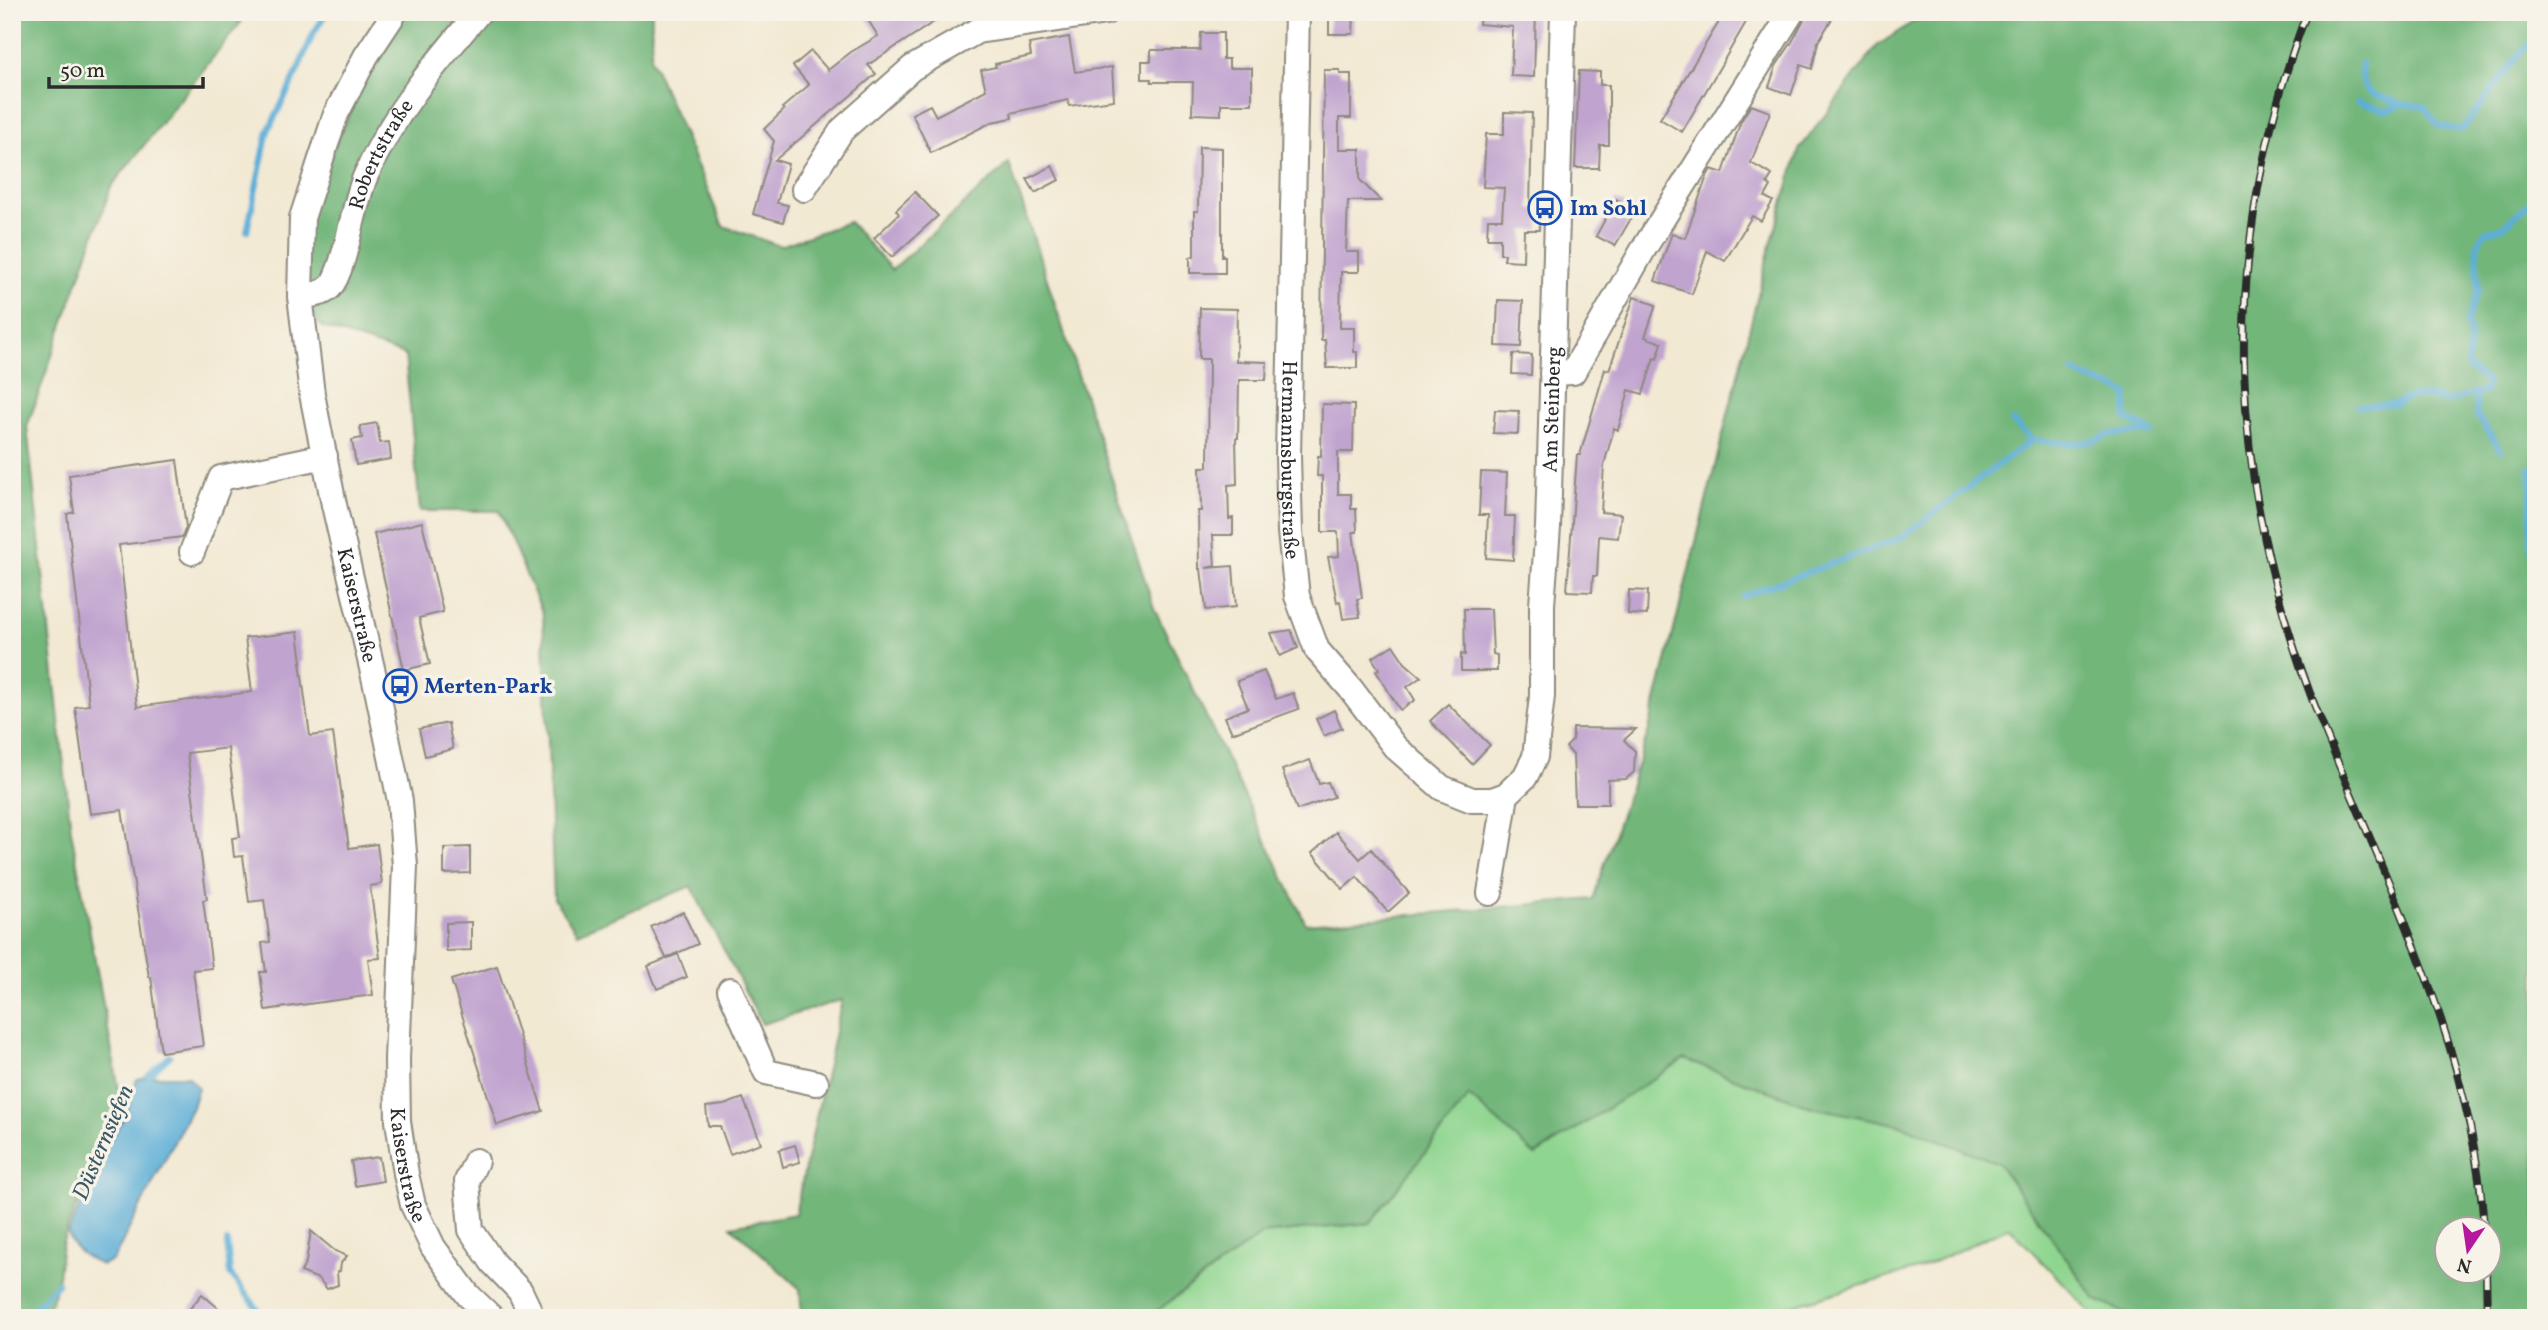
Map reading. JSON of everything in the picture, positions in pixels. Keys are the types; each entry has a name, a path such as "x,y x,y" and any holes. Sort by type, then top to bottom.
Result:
{"street":[{"name":"Kaiserstraße","path":"395,12 366,56 337,114 321,159 302,218 300,296 312,394 400,801 405,866 397,1059 398,1121 406,1174 413,1205 433,1247 468,1296 492,1318"},
{"name":"Robertstraße","path":"300,296 319,294 329,289 337,276 356,200 366,174 404,103 479,12"},
{"path":"804,189 842,130 912,68 977,31 1106,12"},
{"name":"Hermannsburgstraße","path":"1297,12 1288,456 1290,532 1297,596 1317,650 1395,747 1441,788 1472,800 1492,800 1506,795"},
{"name":"Am Steinberg","path":"1506,795 1525,777 1535,757 1540,730 1563,12"},
{"path":"1552,373 1573,372 1643,250 1792,12"},
{"path":"192,552 221,478 325,456"},
{"path":"1490,893 1506,795"},
{"path":"730,990 766,1072 816,1083"},
{"path":"476,1161 467,1181 471,1230 493,1263 520,1291 530,1312 528,1318"}],"green space":[{"path":"12,12 249,12 111,187 27,427 71,830 124,1117 76,1207 61,1248 56,1290 38,1318 12,1318"},
{"path":"395,12 652,12 651,59 723,226 780,246 849,222 892,270 1009,163 1154,608 1306,924 1593,899 1648,733 1769,251 1799,150 1877,46 1928,12 2536,12 2536,1318 2136,1318 2096,1300 1998,1163 1901,1125 1812,1107 1684,1059 1535,1155 1469,1096 1370,1223 1262,1234 1147,1318 802,1318 800,1289 731,1226 795,1214 842,1000 762,1024 691,886 577,933 554,899 543,614 499,511 420,511 405,355 322,327 300,296 302,218"},
{"path":"1684,1059 1812,1107 1901,1125 1998,1163 2096,1300 2136,1318 2096,1318 2009,1227 1921,1268 1749,1318 1147,1318 1262,1234 1370,1223 1469,1096 1536,1155"}],"water":[{"path":"148,1076 187,1076 198,1087 192,1107 113,1260 102,1265 76,1249 68,1233 102,1154 125,1117 137,1079"}],"building":[{"path":"863,12 949,12 868,65 876,74 775,160 788,164 777,203 788,205 783,222 753,214 774,141 764,129 784,110 782,108 809,85 793,66 811,51 828,70 878,36"},
{"path":"1329,12 1354,12 1353,34 1329,34"},
{"path":"1480,12 1536,12 1534,77 1511,76 1513,27 1479,24"},
{"path":"1725,12 1752,12 1682,132 1660,119"},
{"path":"1808,12 1836,12 1818,42 1812,69 1801,65 1791,95 1769,87 1776,66"},
{"path":"1201,33 1223,33 1223,59 1229,59 1229,68 1252,68 1252,104 1221,104 1221,115 1192,114 1193,82 1151,82 1151,79 1142,79 1142,61 1151,61 1151,50 1200,50"},
{"path":"1069,37 1075,72 1112,67 1114,100 1069,106 1068,100 1011,113 1012,118 992,122 931,153 912,114 930,105 936,116 986,90 981,70 1031,56 1029,44"},
{"path":"1324,70 1340,70 1340,74 1351,74 1351,118 1339,118 1339,149 1360,149 1360,180 1381,201 1348,201 1346,252 1359,252 1359,272 1341,272 1340,328 1354,328 1357,368 1327,368 1325,340 1321,340"},
{"path":"1579,71 1600,72 1600,85 1609,85 1609,145 1600,145 1599,168 1575,168"},
{"path":"1751,105 1770,112 1751,163 1772,175 1767,183 1771,186 1765,197 1773,201 1761,221 1752,216 1725,261 1707,251 1692,294 1655,281 1672,233 1685,238 1707,176 1711,169 1723,173 1741,121"},
{"path":"1504,112 1532,113 1530,209 1540,210 1539,230 1524,230 1523,261 1504,260 1505,254 1500,254 1500,238 1487,238 1488,219 1502,219 1504,188 1483,187 1486,134 1504,134"},
{"path":"1199,147 1222,148 1222,256 1225,256 1225,273 1190,273 1190,257 1194,256 1194,211 1198,211"},
{"path":"1052,166 1059,180 1035,193 1027,179"},
{"path":"915,192 938,216 892,257 874,238 899,214 896,210"},
{"path":"1616,199 1636,210 1615,246 1596,236"},
{"path":"1634,297 1656,305 1645,337 1662,343 1657,359 1654,358 1643,394 1629,390 1618,430 1614,428 1604,465 1601,512 1621,514 1618,538 1599,536 1597,576 1593,576 1592,592 1567,591 1577,455 1580,455 1605,369 1609,370"},
{"path":"1498,300 1523,301 1521,347 1496,346"},
{"path":"1200,308 1237,309 1236,361 1267,362 1266,380 1239,380 1237,484 1228,485 1229,519 1233,518 1233,535 1213,535 1215,566 1206,568 1233,566 1236,607 1206,610 1199,569 1198,511 1201,511 1200,467 1208,467 1209,359 1199,359"},
{"path":"1513,354 1532,355 1531,375 1512,374"},
{"path":"1322,404 1354,405 1353,452 1338,452 1338,494 1351,494 1351,509 1356,509 1357,532 1353,532 1362,598 1357,599 1360,617 1343,619 1328,557 1339,556 1338,532 1322,532 1322,476 1317,476 1318,456 1321,456"},
{"path":"1495,410 1519,411 1518,434 1493,433"},
{"path":"377,423 380,443 389,442 391,459 356,465 352,440 362,438 360,426"},
{"path":"177,460 186,527 182,537 119,545 137,707 252,692 245,638 298,632 310,736 333,733 349,848 377,844 382,884 370,886 380,958 368,959 373,995 265,1010 260,972 266,972 262,943 270,942 264,900 249,902 243,856 234,857 232,838 240,837 228,748 187,753 207,899 203,900 212,968 193,970 203,1046 161,1052 122,810 90,814 75,707 89,705 67,514 74,512 69,475"},
{"path":"1481,472 1507,473 1505,516 1515,516 1513,560 1486,558 1488,515 1479,515"},
{"path":"422,522 443,612 419,618 430,664 404,670 374,534"},
{"path":"1629,590 1648,591 1647,615 1628,614"},
{"path":"1464,609 1491,609 1493,654 1497,655 1497,671 1461,671 1461,654 1465,655"},
{"path":"1291,630 1298,648 1280,656 1271,633"},
{"path":"1393,645 1405,663 1421,677 1407,687 1415,700 1400,710 1376,671 1379,669 1372,658"},
{"path":"1264,671 1276,699 1293,693 1299,709 1232,733 1225,717 1248,708 1237,681"},
{"path":"1448,704 1490,745 1472,764 1430,721"},
{"path":"1334,710 1342,728 1324,736 1316,719"},
{"path":"448,723 453,749 425,756 419,729"},
{"path":"1573,728 1636,729 1624,740 1635,751 1634,772 1626,779 1608,780 1608,804 1575,804 1573,755 1566,747 1573,740"},
{"path":"1310,760 1319,784 1328,782 1334,797 1297,810 1282,770"},
{"path":"1336,832 1360,859 1371,849 1409,893 1388,912 1357,877 1343,889 1312,853"},
{"path":"470,847 470,873 444,874 444,848"},
{"path":"683,912 698,944 666,958 651,927"},
{"path":"471,922 471,950 446,951 446,923"},
{"path":"678,954 687,977 657,989 648,966"},
{"path":"497,966 543,1111 497,1125 451,980"},
{"path":"743,1098 761,1143 730,1154 720,1126 708,1126 706,1107 724,1105"},
{"path":"795,1145 800,1162 783,1167 779,1150"},
{"path":"379,1157 383,1181 355,1186 351,1161"},
{"path":"311,1231 335,1251 347,1256 337,1272 338,1285 327,1289 319,1279 301,1272 306,1262"},
{"path":"202,1294 230,1318 182,1318"}],"waterway":[{"path":"247,231 268,131 313,34 327,12"},
{"path":"2358,102 2386,111 2401,104 2423,106 2439,126 2462,130 2522,50 2536,42"},
{"path":"2361,63 2365,88 2401,104"},
{"path":"2501,450 2477,416 2476,392 2485,392 2487,382 2467,367 2470,332 2466,323 2478,291 2477,246 2485,232 2503,227 2536,197"},
{"path":"2073,371 2127,394 2126,418 2150,431"},
{"path":"2358,406 2396,404 2411,396 2431,397 2448,402 2476,392"},
{"path":"2012,421 2032,440"},
{"path":"1743,596 1899,539 2032,440 2071,444 2093,441 2112,434 2152,432"},
{"path":"2531,468 2531,542 2535,577"},
{"name":"Düsternsiefen","path":"146,1082 148,1076 170,1056"},
{"path":"227,1242 230,1274 265,1318"},
{"name":"Düsternsiefen","path":"22,1318 58,1283"}],"railway":[{"path":"2307,12 2277,103 2257,193 2246,283 2244,372 2251,461 2267,550 2291,640 2324,729 2401,911 2446,1035 2464,1098 2477,1162 2483,1214"},
{"path":"2486,1284 2487,1318"}],"place":[{"name":"Im Sohl","path":"1545,208"},
{"name":"Merten-Park","path":"400,686"}]}
